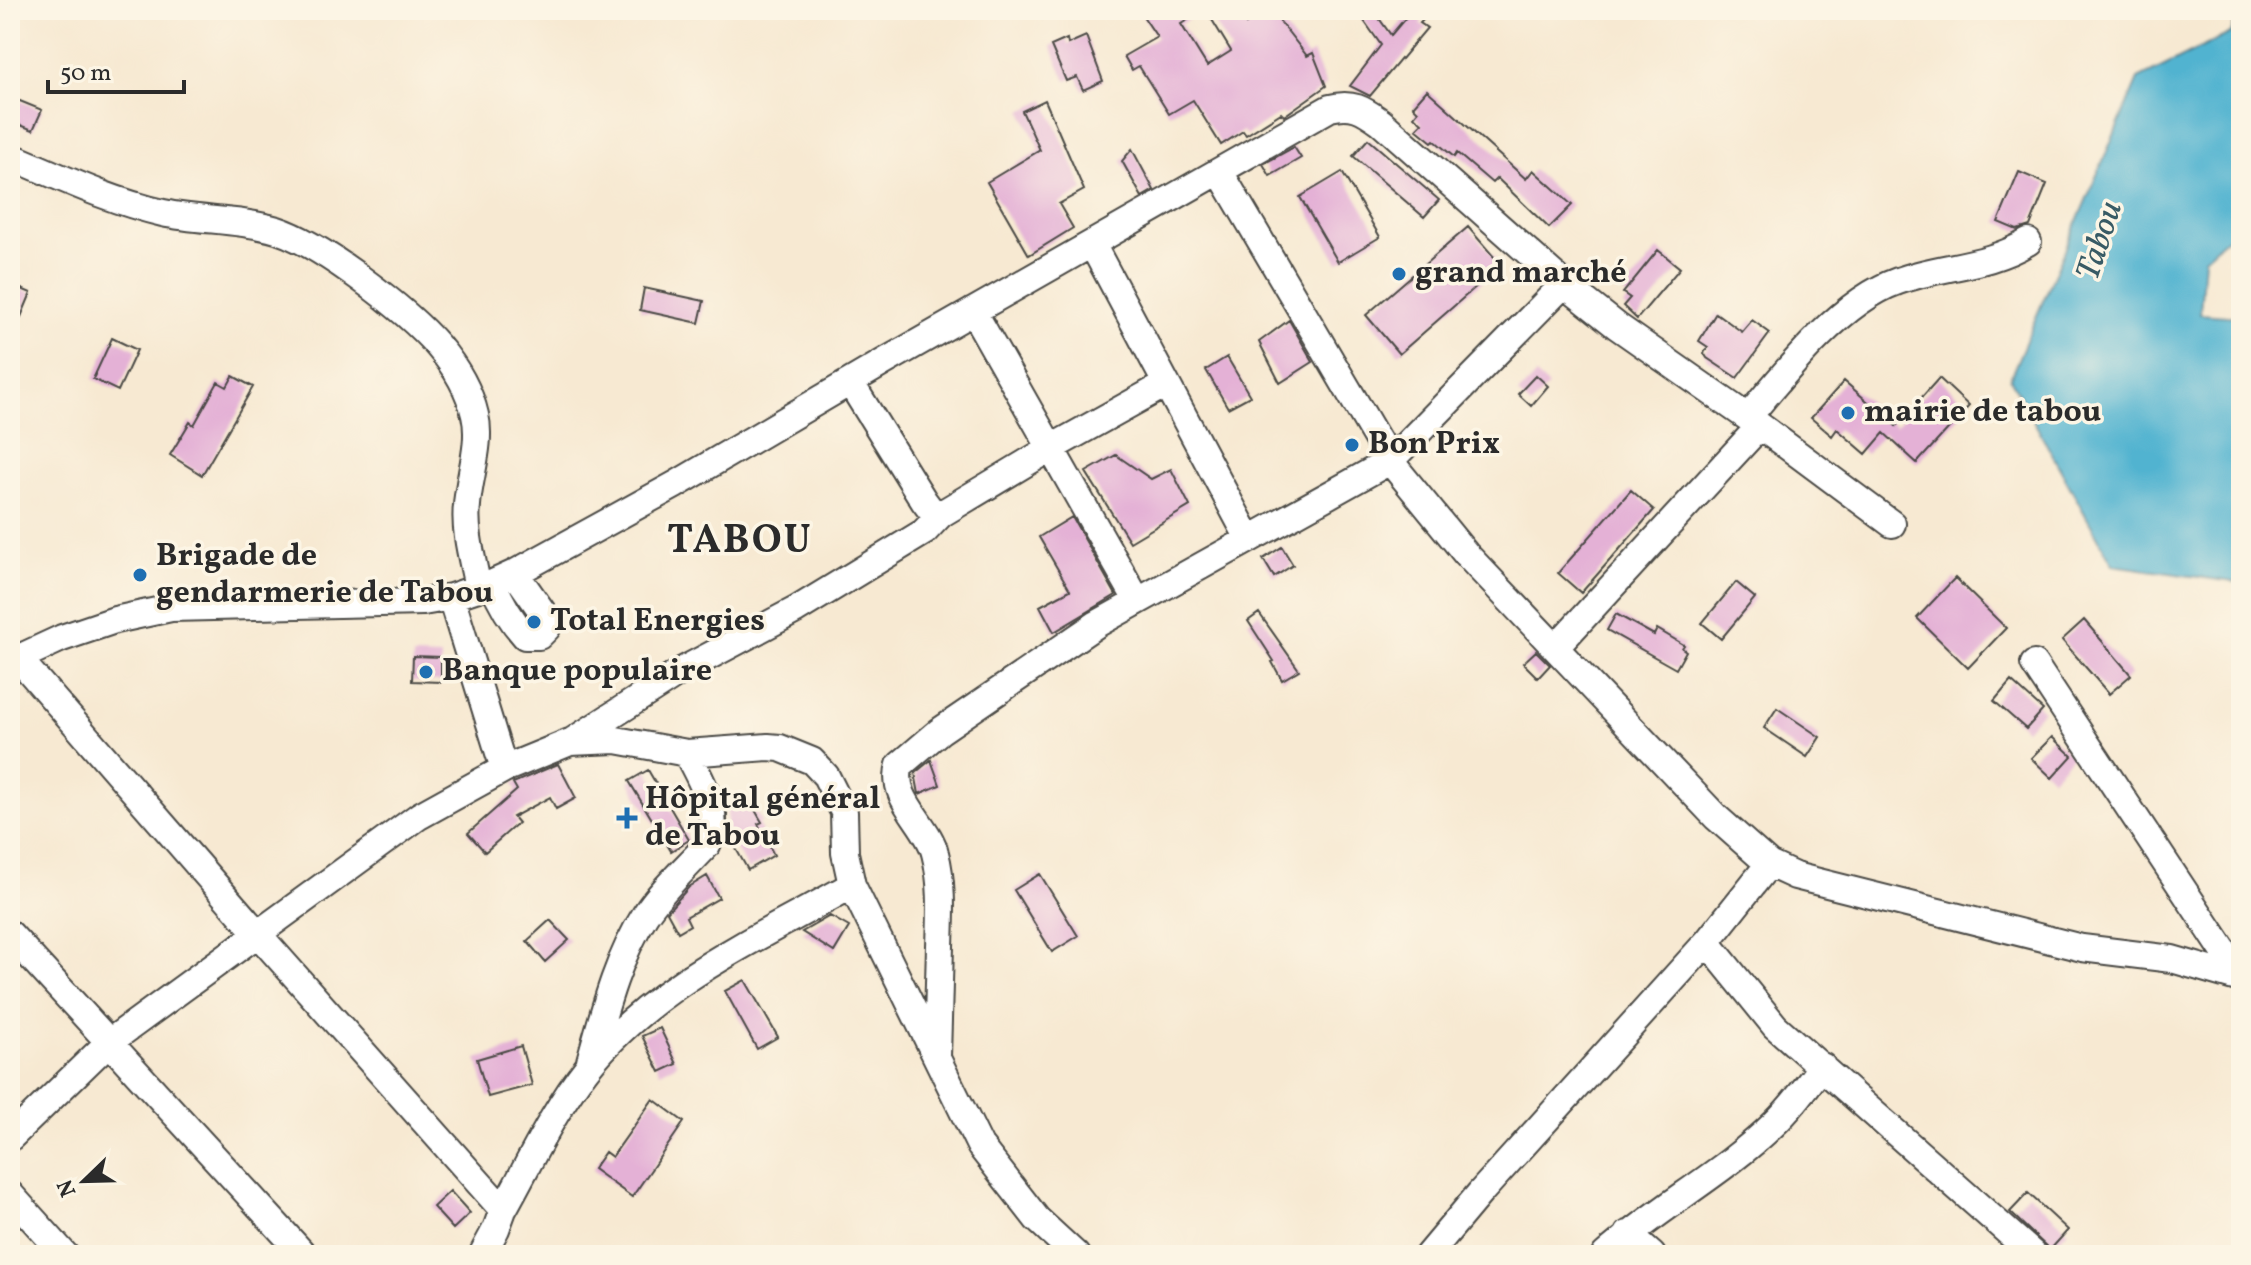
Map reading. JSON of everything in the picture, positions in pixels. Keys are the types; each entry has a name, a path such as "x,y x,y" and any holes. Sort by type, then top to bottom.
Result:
{"street":[{"path":"503,1210 14,660 62,638 115,620 171,608 387,605 451,597 495,581 675,485 973,311 1330,108 1344,104 1357,106 1381,122 1564,284 1617,326 1892,524"},
{"path":"10,156 95,192 160,212 275,230 297,238 331,259 414,323 448,359 471,400 476,416 477,438 466,509 469,545 495,581"},
{"path":"1220,172 1390,461 1466,554 1716,817 1769,864 1795,876 2082,948 2172,959 2241,978"},
{"path":"1556,647 1754,422 1806,348 1885,287 1916,276 1993,259 2028,242"},
{"path":"1092,244 1248,537"},
{"path":"937,1060 941,911 939,869 933,845 899,786 900,765 940,731 1054,651 1248,537 1390,461 1564,284"},
{"path":"973,311 1137,600"},
{"path":"850,382 924,501 930,509 941,514"},
{"path":"10,1138 108,1043 419,816 504,769 570,742 683,670 796,610 924,532 941,514 1166,384"},
{"path":"451,597 504,769"},
{"path":"2034,664 2241,978"},
{"path":"570,742 616,740 687,753 768,747 780,748 812,761 826,776 844,812 845,853 852,885 980,1146 1037,1219 1076,1255"},
{"path":"589,1065 624,953 646,913 707,845 713,832 713,811 687,753"},
{"path":"1438,1252 1480,1193 1707,942 1769,864"},
{"path":"482,1255 564,1098 589,1065 643,1009 675,986 852,885"},
{"path":"10,934 304,1255"},
{"path":"1707,942 1775,1026 2034,1255"},
{"path":"1605,1255 1628,1234 1774,1124 1822,1066"},
{"path":"10,1194 65,1255"},
{"path":"1628,1234 1652,1255"}],"water":[{"name":"Tabou","path":"2238,10 2241,10 2241,225 2204,258 2200,314 2241,317 2241,583 2113,565 2010,378 2138,79 2231,33"}],"building":[{"path":"1152,10 1204,10 1181,24 1207,66 1231,51 1206,10 1238,10 1246,24 1262,10 1271,10 1307,56 1313,53 1326,86 1284,116 1281,113 1246,135 1243,131 1221,145 1193,100 1169,114 1139,66 1132,70 1124,56 1157,37 1143,16"},
{"path":"1373,10 1391,35 1412,10 1433,10 1420,23 1427,28 1370,96 1350,86 1381,45 1362,18"},
{"path":"1086,36 1103,81 1083,90 1077,77 1066,81 1051,46 1067,39 1068,44"},
{"path":"1427,90 1526,179 1533,170 1572,205 1549,228 1497,178 1492,183 1457,153 1454,157 1434,140 1432,142 1416,129 1422,123 1414,116 1418,111 1413,106"},
{"path":"10,97 42,110 33,130 10,121"},
{"path":"1045,100 1084,190 1059,204 1073,228 1029,255 987,182 1040,150 1022,111"},
{"path":"1368,139 1439,200 1424,217 1353,156"},
{"path":"1294,147 1301,158 1270,176 1263,164"},
{"path":"1132,149 1154,190 1142,197 1122,161"},
{"path":"1342,172 1380,237 1338,262 1300,197"},
{"path":"2019,172 2047,184 2030,226 2017,230 1998,222"},
{"path":"1468,227 1501,265 1399,354 1366,315"},
{"path":"1658,250 1680,268 1637,319 1623,306 1630,298 1623,293"},
{"path":"10,284 31,293 10,343"},
{"path":"644,288 704,301 699,323 640,310"},
{"path":"1716,313 1742,332 1752,320 1770,333 1737,378 1707,358 1704,353 1708,347 1699,341"},
{"path":"1289,320 1313,362 1280,383 1259,342"},
{"path":"112,338 137,350 118,391 93,379"},
{"path":"1227,357 1250,396 1228,408 1206,370"},
{"path":"1536,375 1548,386 1531,406 1518,394"},
{"path":"233,376 253,387 202,475 170,455 190,422 194,425 218,382 227,387"},
{"path":"1939,378 1969,406 1917,463 1884,433 1866,454 1837,429 1832,436 1811,418 1844,381 1896,426"},
{"path":"1116,455 1151,479 1171,469 1190,506 1130,542 1086,472"},
{"path":"1631,490 1654,510 1581,593 1558,573"},
{"path":"1072,517 1116,595 1054,632 1040,606 1070,590 1039,537"},
{"path":"1282,547 1293,565 1274,577 1263,559"},
{"path":"1955,578 2006,628 1968,668 1917,618"},
{"path":"1736,582 1755,598 1721,639 1702,623"},
{"path":"1259,613 1299,670 1282,680 1274,661 1248,621"},
{"path":"1616,614 1654,635 1657,629 1684,645 1682,648 1686,651 1676,669 1607,630"},
{"path":"2084,620 2131,675 2109,694 2062,640"},
{"path":"1536,651 1550,665 1538,678 1523,663"},
{"path":"413,656 441,657 441,682 412,681"},
{"path":"2011,681 2043,710 2026,729 1994,701"},
{"path":"1777,708 1820,737 1807,757 1764,728"},
{"path":"2052,737 2072,756 2052,778 2031,758"},
{"path":"931,760 940,785 919,794 915,773"},
{"path":"558,764 576,798 556,809 550,797 513,817 518,823 485,852 468,833 517,790 513,783"},
{"path":"648,770 689,840 671,851 629,781"},
{"path":"748,798 762,822 758,824 774,855 748,870 727,833 727,809"},
{"path":"1040,874 1078,936 1052,952 1014,890"},
{"path":"707,876 719,898 686,917 690,925 678,932 667,912 689,887"},
{"path":"830,916 849,927 834,952 802,932"},
{"path":"550,920 569,940 545,962 527,941"},
{"path":"745,980 778,1037 757,1049 725,991"},
{"path":"660,1028 677,1064 660,1072 642,1036"},
{"path":"521,1046 532,1085 488,1097 477,1059"},
{"path":"653,1099 684,1122 632,1197 593,1169 605,1152 612,1157"},
{"path":"450,1191 470,1213 453,1229 433,1207"},
{"path":"2028,1193 2068,1230 2050,1250 2010,1212"}],"place":[{"name":"grand marché","path":"1399,274"},
{"name":"mairie de tabou","path":"1848,413"},
{"name":"Bon Prix","path":"1352,445"},
{"name":"Brigade de gendarmerie de Tabou","path":"140,575"},
{"name":"Total Energies","path":"534,622"},
{"name":"Banque populaire","path":"426,672"},
{"name":"Hôpital général de Tabou","path":"627,818"}],"district":[{"name":"TABOU","path":"740,542"}]}
